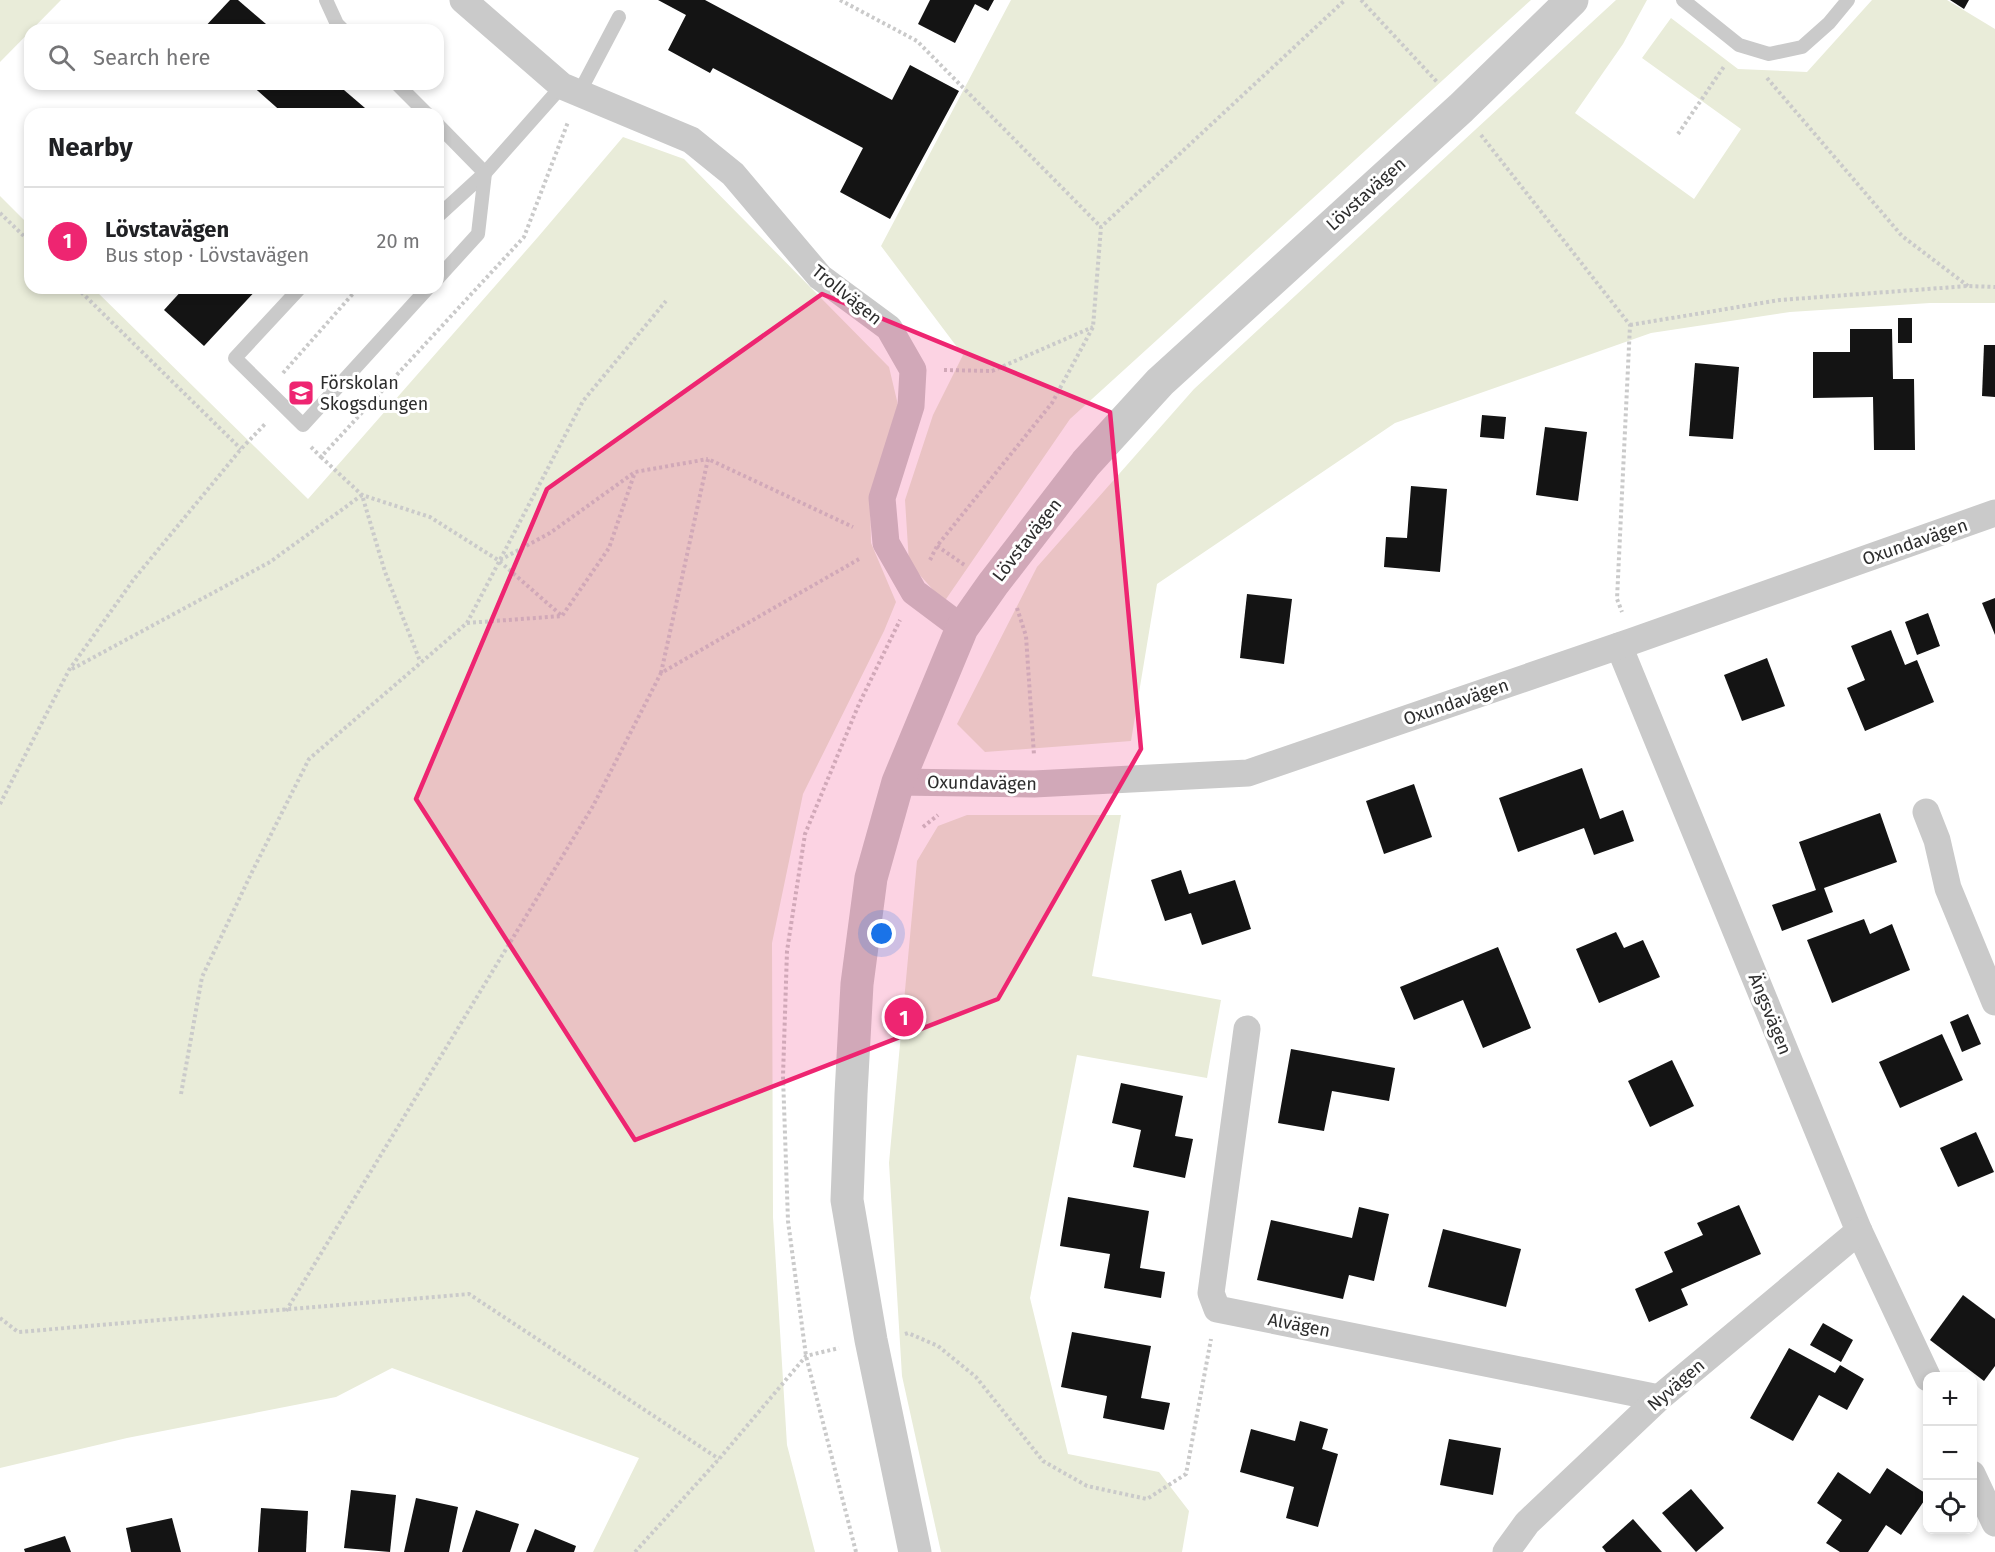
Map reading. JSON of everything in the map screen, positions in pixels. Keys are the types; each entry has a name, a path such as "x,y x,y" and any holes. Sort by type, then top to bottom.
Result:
{"street":[{"name":"Trollvägen","path":"463,0 571,89 691,140 733,174 820,277 889,328 914,370"},
{"name":"Lövstavägen","path":"915,1552 871,1341 847,1200 857,984 871,878 898,782 962,628 993,584 1086,464 1160,382 1461,108 1572,0"},
{"path":"914,370 911,406 882,498 886,543 914,592 962,628"},
{"name":"Oxundavägen","path":"898,782 1034,784 1248,773 1626,644 1995,513"},
{"name":"Ängsvägen","path":"1626,644 1859,1231 1925,1372"},
{"path":"1926,812 1937,840 1948,888 1995,1002"},
{"path":"1217,1309 1211,1293 1247,1029"},
{"name":"Nyvägen","path":"1506,1552 1527,1523 1659,1398 1859,1231"},
{"name":"Alvägen","path":"1217,1309 1659,1398"},
{"path":"1975,1480 1995,1523"}],"lane":[{"path":"326,0 337,24"},
{"path":"1683,0 1739,45 1769,54 1802,47 1848,0"},
{"path":"444,210 571,89 619,17"},
{"path":"403,90 421,108"},
{"path":"444,131 485,172"},
{"path":"444,271 478,234 485,172"},
{"path":"294,294 235,358 303,425 423,294"}],"path":[{"path":"840,0 917,41 1101,227"},
{"path":"1361,0 1461,108 1630,325 1617,599 1626,644"},
{"path":"1678,134 1739,45 1902,237 1968,286"},
{"path":"0,213 24,236"},
{"path":"1630,325 1780,300 1995,286"},
{"path":"83,294 241,449"},
{"path":"0,804 69,670 134,579 241,449 294,393 278,378 353,294"},
{"path":"181,1094 202,977 309,759 467,623 583,401 666,301"},
{"path":"914,370 992,371 1094,327"},
{"path":"321,457 362,495 430,517 498,560 562,616"},
{"path":"498,560 550,533 636,472 708,459 886,543"},
{"path":"286,1311 593,806 661,673 708,459"},
{"path":"562,616 609,549 636,472"},
{"path":"69,670 270,562 362,495"},
{"path":"362,495 385,572 420,662"},
{"path":"661,673 886,543"},
{"path":"467,623 562,616"},
{"path":"0,1318 18,1332 469,1294 720,1459"},
{"path":"635,1552 720,1459 806,1356 908,1333 939,1346 976,1377 1043,1461 1087,1486 1147,1499 1186,1474 1217,1309"}],"highlighted area":[{"path":"822,294 1110,412 1141,749 998,999 635,1140 416,799 547,489"}],"green space":[{"path":"0,0 61,0 37,24 24,24 24,38 0,62"},
{"path":"1011,0 1531,0 1070,419 944,602 909,563 905,500 933,415 963,355 881,246"},
{"path":"1616,0 1647,0 1623,44 1575,113 1694,199 1741,129 1642,58 1671,18 1738,69 1807,72 1872,0 1947,0 1995,29 1995,303 1930,303 1790,312 1651,333 1395,423 1157,584 1131,741 985,752 957,724 1037,567 1194,389"},
{"path":"623,137 684,159 889,367 898,405 870,497 871,543 896,602 884,631 803,794 772,943 773,1217 787,1445 815,1552 593,1552 639,1458 392,1368 336,1397 127,1438 0,1468 0,196 24,220 24,294 99,294 308,499"},
{"path":"967,815 1121,815 1092,976 1221,1000 1207,1078 1077,1055 1030,1298 1068,1454 1159,1472 1189,1511 1182,1552 941,1552 902,1376 889,1163 917,861 938,826"}],"building":[{"path":"230,0 238,0 266,24 208,24"},
{"path":"658,0 705,0 892,100 910,65 959,91 890,219 840,192 863,148 713,68 710,73 668,50 686,15"},
{"path":"930,0 994,0 988,11 975,4 955,43 918,24"},
{"path":"1950,0 1969,0 1964,9"},
{"path":"257,90 344,90 365,108 277,108"},
{"path":"179,294 252,294 204,346 164,310"},
{"path":"1898,318 1912,318 1912,343 1898,343"},
{"path":"1850,329 1892,329 1893,379 1914,379 1915,450 1874,450 1873,397 1813,398 1813,352 1850,352"},
{"path":"1984,345 1995,345 1995,397 1982,396"},
{"path":"1695,363 1739,367 1733,439 1689,436"},
{"path":"1482,415 1506,417 1504,439 1480,437"},
{"path":"1545,427 1587,432 1578,501 1536,495"},
{"path":"1411,486 1447,489 1440,572 1384,567 1386,537 1407,538"},
{"path":"1247,594 1292,599 1284,664 1240,658"},
{"path":"1995,598 1995,635 1982,603"},
{"path":"1928,613 1940,646 1917,655 1905,622"},
{"path":"1891,630 1905,665 1917,660 1934,702 1865,731 1847,688 1865,680 1851,646"},
{"path":"1767,658 1785,706 1742,721 1724,675"},
{"path":"1582,768 1600,819 1623,810 1634,841 1594,855 1584,828 1518,852 1499,798"},
{"path":"1414,784 1432,837 1384,854 1366,801"},
{"path":"1880,813 1897,862 1824,888 1833,912 1782,931 1772,905 1816,890 1799,842"},
{"path":"1181,870 1189,894 1235,880 1251,929 1202,945 1191,913 1165,921 1151,880"},
{"path":"1864,919 1870,934 1892,924 1910,970 1832,1003 1807,940"},
{"path":"1616,932 1624,948 1643,940 1660,977 1599,1003 1576,949"},
{"path":"1498,947 1531,1028 1483,1048 1463,1000 1414,1020 1400,987"},
{"path":"1968,1014 1981,1044 1962,1052 1950,1022"},
{"path":"1942,1034 1963,1080 1900,1108 1879,1062"},
{"path":"1291,1049 1395,1068 1389,1101 1332,1091 1324,1131 1278,1123"},
{"path":"1672,1060 1694,1106 1650,1127 1628,1081"},
{"path":"1121,1083 1183,1096 1175,1136 1193,1139 1185,1178 1133,1167 1141,1130 1112,1123"},
{"path":"1976,1132 1994,1172 1958,1187 1940,1148"},
{"path":"1068,1197 1149,1211 1140,1268 1165,1272 1161,1298 1104,1288 1110,1254 1060,1246"},
{"path":"1739,1205 1761,1254 1681,1289 1688,1305 1649,1322 1635,1289 1673,1272 1664,1252 1703,1235 1697,1223"},
{"path":"1359,1207 1389,1214 1374,1281 1349,1275 1343,1299 1257,1280 1271,1220 1352,1238"},
{"path":"1443,1229 1521,1249 1506,1307 1428,1287"},
{"path":"1963,1295 1995,1319 1995,1366 1984,1381 1977,1376 1977,1372 1972,1372 1930,1340"},
{"path":"1823,1323 1853,1340 1841,1362 1810,1345"},
{"path":"1072,1332 1151,1346 1141,1398 1170,1403 1164,1430 1103,1418 1107,1396 1061,1387"},
{"path":"1789,1348 1835,1373 1840,1365 1864,1379 1847,1410 1819,1395 1793,1441 1750,1418"},
{"path":"1300,1421 1328,1429 1322,1449 1338,1454 1318,1527 1286,1518 1294,1487 1240,1472 1251,1429 1295,1441"},
{"path":"1449,1439 1501,1448 1493,1495 1440,1485"},
{"path":"1887,1468 1923,1492 1923,1502 1901,1535 1886,1525 1868,1552 1840,1552 1826,1543 1842,1520 1817,1503 1838,1472 1870,1494"},
{"path":"1691,1489 1724,1528 1696,1552 1662,1513"},
{"path":"351,1490 396,1495 390,1552 344,1548"},
{"path":"416,1498 458,1507 449,1552 404,1552"},
{"path":"261,1508 308,1511 306,1552 258,1552"},
{"path":"476,1510 519,1524 510,1552 462,1552"},
{"path":"172,1518 181,1552 131,1552 126,1528"},
{"path":"1633,1519 1662,1552 1606,1552 1602,1547"},
{"path":"535,1529 576,1546 574,1552 526,1552"},
{"path":"65,1536 71,1552 25,1552 24,1549"}],"place":[{"name":"Förskolan Skogsdungen","path":"301,393"},
{"name":"Lövstavägen","path":"904,1017"}]}
